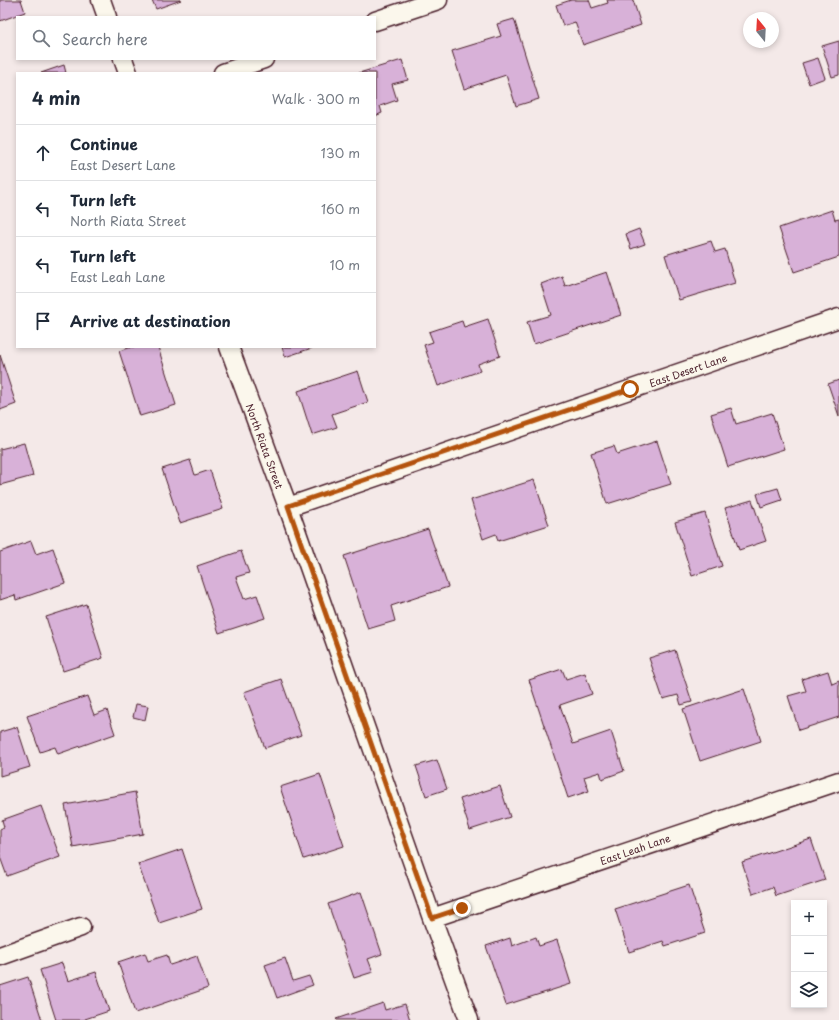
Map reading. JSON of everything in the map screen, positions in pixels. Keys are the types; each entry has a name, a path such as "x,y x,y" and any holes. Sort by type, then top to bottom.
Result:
{"street":[{"path":"101,0 107,16"},
{"path":"376,21 438,0"},
{"path":"123,60 128,72"},
{"path":"226,72 261,60"},
{"name":"East Desert Lane","path":"288,506 839,318"},
{"name":"North Riata Street","path":"229,348 288,506 469,1020"},
{"name":"East Leah Lane","path":"432,918 839,781"},
{"path":"0,956 81,927"}],"building":[{"path":"0,0 21,0 25,12 0,21"},
{"path":"152,0 181,0 156,9"},
{"path":"571,0 589,0 592,8 608,3 607,0 633,0 641,25 583,45 575,22 563,26 556,5"},
{"path":"514,19 539,99 516,106 506,75 464,89 452,51 501,36 497,24"},
{"path":"839,41 839,75 832,77 822,46"},
{"path":"818,58 825,78 809,84 802,63"},
{"path":"402,60 408,80 392,84 397,100 380,106 382,113 376,116 376,72 362,72"},
{"path":"64,65 66,72 44,72"},
{"path":"832,210 835,220 839,219 839,257 794,272 779,228"},
{"path":"639,229 645,244 631,249 626,234"},
{"path":"711,241 715,252 725,249 735,283 679,300 665,255"},
{"path":"607,272 621,315 534,344 527,322 551,315 541,284 562,276 565,286"},
{"path":"488,319 500,356 478,364 480,371 438,386 424,345 433,342 429,332 462,321 464,327"},
{"path":"129,348 158,348 176,405 140,416 119,351"},
{"path":"282,348 312,348 285,357"},
{"path":"0,355 16,404 0,410"},
{"path":"358,371 368,402 332,414 337,427 312,435 298,391"},
{"path":"839,380 839,416 828,384"},
{"path":"731,408 736,424 772,413 784,449 728,467 711,414"},
{"path":"657,441 671,484 607,504 591,453 614,446 617,454"},
{"path":"24,443 33,476 0,485 0,449"},
{"path":"190,460 195,475 210,470 223,509 180,523 162,469"},
{"path":"534,480 549,525 498,541 496,534 483,539 471,500"},
{"path":"778,488 782,500 761,507 757,494"},
{"path":"752,500 766,541 739,550 725,508"},
{"path":"705,513 722,566 692,576 675,522"},
{"path":"428,529 448,587 391,606 395,621 368,629 344,556"},
{"path":"31,541 36,554 53,548 65,583 16,600 15,595 0,600 0,552"},
{"path":"241,551 249,573 236,577 244,599 257,595 265,618 219,633 197,566"},
{"path":"86,604 103,658 63,671 46,617"},
{"path":"675,650 692,702 681,705 678,695 663,699 649,658"},
{"path":"562,669 566,679 585,673 592,694 560,705 573,744 611,731 624,771 602,779 600,772 584,777 589,791 568,798 529,680"},
{"path":"828,671 832,684 839,681 839,717 799,730 788,696 806,691 802,679"},
{"path":"281,679 301,735 265,748 244,692"},
{"path":"744,689 761,741 700,761 683,709"},
{"path":"87,696 94,715 107,710 115,734 58,754 55,747 40,752 27,716"},
{"path":"136,704 148,706 145,720 133,717"},
{"path":"17,727 30,767 0,776 0,732"},
{"path":"437,760 447,789 426,796 416,766"},
{"path":"320,774 344,846 304,859 280,787"},
{"path":"500,786 510,817 470,830 460,799"},
{"path":"135,792 143,834 73,847 65,805"},
{"path":"41,806 60,857 7,876 0,857 0,829 4,827 2,820"},
{"path":"811,839 825,880 776,896 773,887 753,894 742,862"},
{"path":"182,849 202,909 159,923 138,864"},
{"path":"689,885 705,933 665,946 663,941 629,952 615,909"},
{"path":"361,892 382,954 368,959 373,972 354,978 328,904"},
{"path":"536,937 539,946 557,940 571,984 506,1005 486,946 510,938 512,946"},
{"path":"145,953 148,961 167,955 170,965 197,956 208,988 135,1013 118,962"},
{"path":"285,958 293,981 309,976 313,985 277,998 265,965"},
{"path":"62,963 68,981 96,972 109,1011 85,1020 56,1020 40,970"},
{"path":"28,977 42,1020 0,1020 0,986"},
{"path":"383,1003 385,1010 405,1004 410,1020 336,1019"}],"route":[{"path":"462,908 432,918 288,506 630,389"}]}
